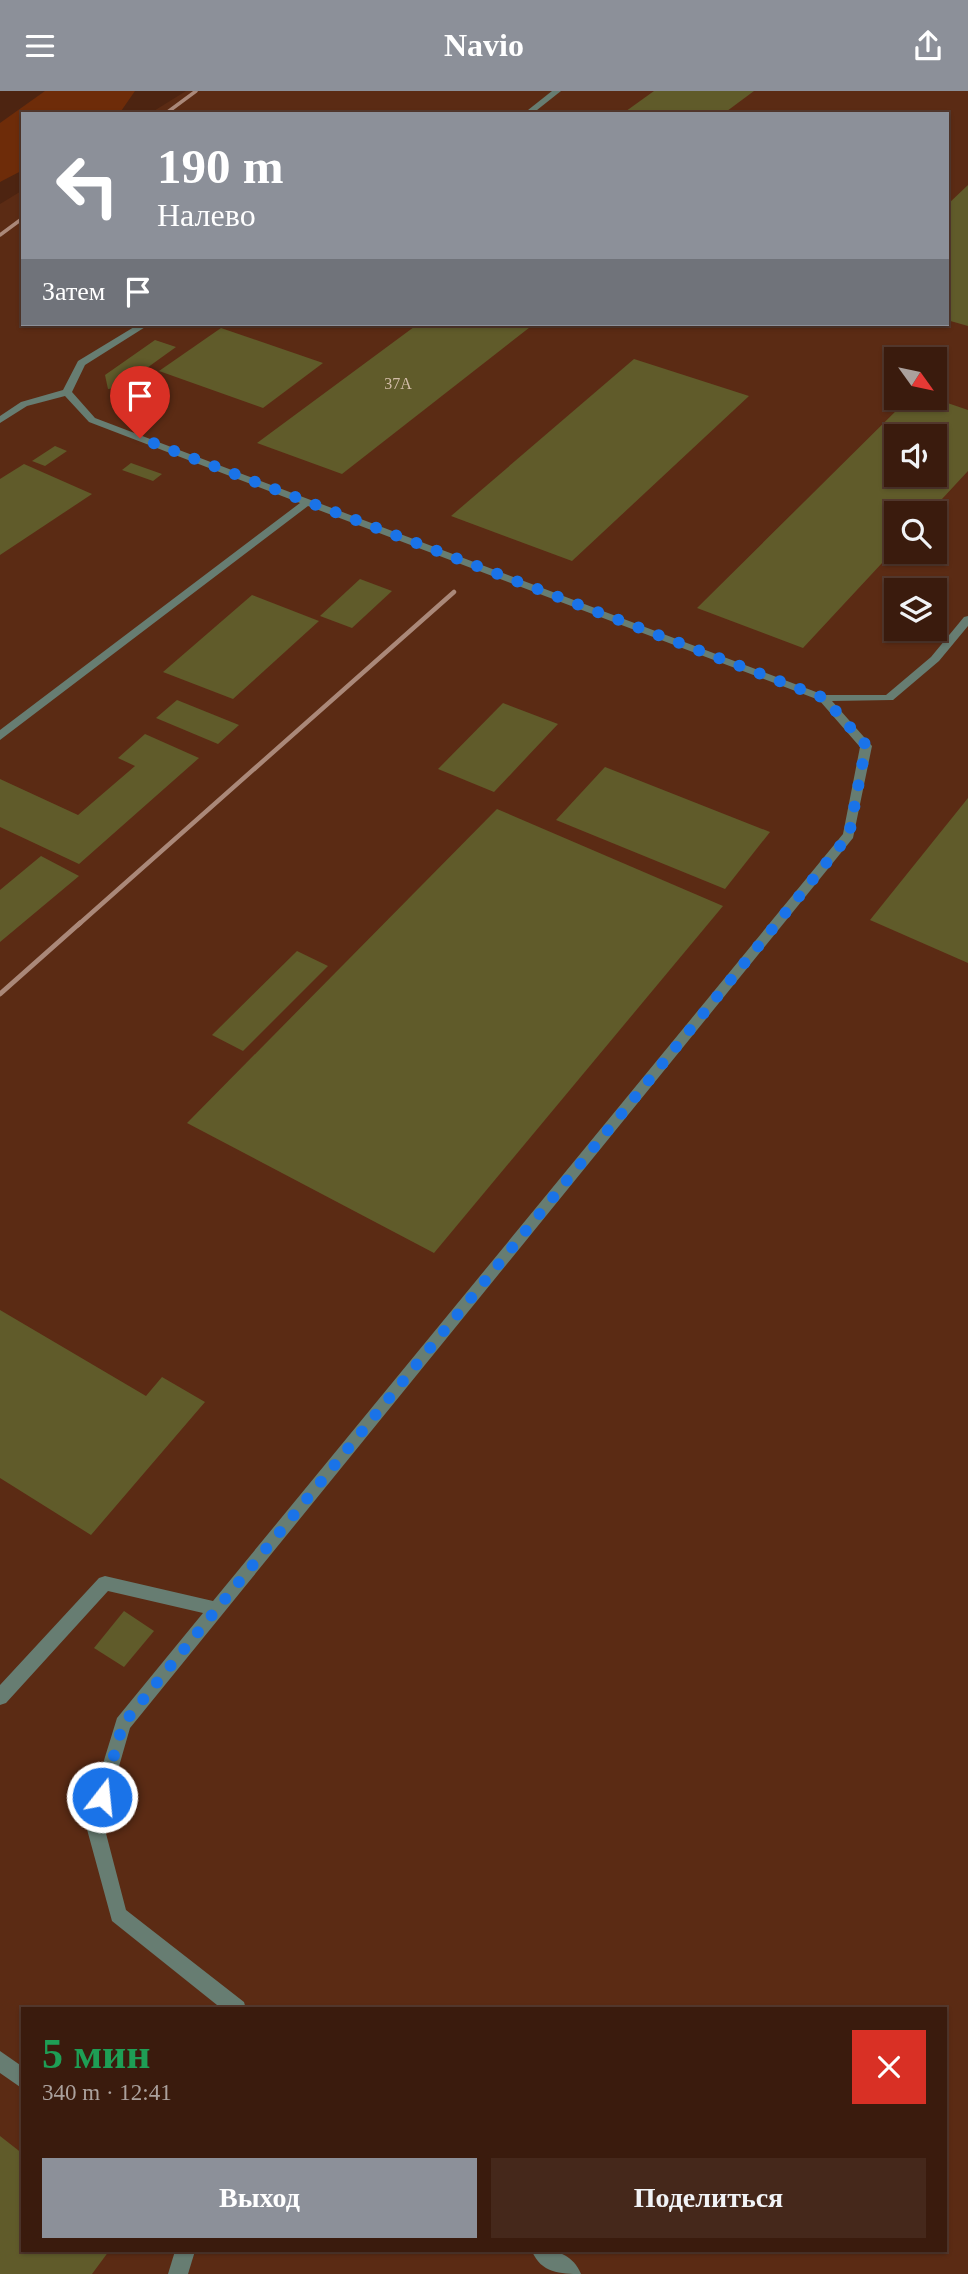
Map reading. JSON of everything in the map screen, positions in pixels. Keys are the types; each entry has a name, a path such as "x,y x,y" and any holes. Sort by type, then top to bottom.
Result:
{"lane":[{"path":"530,112 557,91"},
{"path":"0,420 24,404 67,392 81,363 142,326"},
{"path":"67,392 92,420 824,698 889,698 935,659 968,619"},
{"path":"0,736 307,502"},
{"path":"234,2007 118,1915 94,1822 123,1724 849,835 866,745 824,698"},
{"path":"0,1697 105,1583 216,1609"},
{"path":"0,2061 21,2078"},
{"path":"178,2274 185,2252"},
{"path":"543,2252 571,2274"}],"shaded area":[{"path":"45,91 135,91 120,112 21,112 21,171 0,182 0,123"},
{"path":"186,91 968,91 968,2274 0,2274 0,204 21,191 21,326 949,326 949,112 152,112"}],"building":[{"path":"654,91 754,91 726,112 625,112"},
{"path":"968,185 968,326 949,321 949,203"},
{"path":"415,326 531,326 342,474 257,443"},
{"path":"221,328 323,363 263,408 159,371"},
{"path":"155,340 176,347 133,378 134,386 108,389 105,375"},
{"path":"634,359 749,396 572,561 451,516"},
{"path":"947,403 968,410 968,471 940,501 884,501 884,561 803,648 697,608 897,410 947,410"},
{"path":"55,446 67,451 45,466 32,461"},
{"path":"131,463 162,474 153,481 122,470"},
{"path":"24,464 92,494 0,555 0,479"},
{"path":"360,579 392,591 352,628 320,616"},
{"path":"252,595 319,621 233,699 163,672"},
{"path":"177,700 239,725 218,744 156,718"},
{"path":"503,703 558,724 494,792 438,769"},
{"path":"145,734 199,758 79,864 0,827 0,779 78,815 135,766 118,758"},
{"path":"605,767 770,832 725,889 556,820"},
{"path":"968,798 968,963 870,920"},
{"path":"497,809 723,906 434,1253 187,1123"},
{"path":"41,856 79,876 0,942 0,890"},
{"path":"297,951 328,966 243,1051 212,1035"},
{"path":"0,1310 146,1396 162,1377 205,1402 91,1535 0,1478"},
{"path":"124,1611 154,1631 124,1667 94,1648"},
{"path":"0,2136 21,2152 21,2252 108,2252 92,2274 0,2274"}],"railway":[{"path":"168,112 196,91"},
{"path":"0,235 21,219"},
{"path":"78,925 454,592"},
{"path":"0,994 80,923"}],"route":[{"path":"102,1797 123,1724 849,835 866,745 824,698 140,438"}]}
